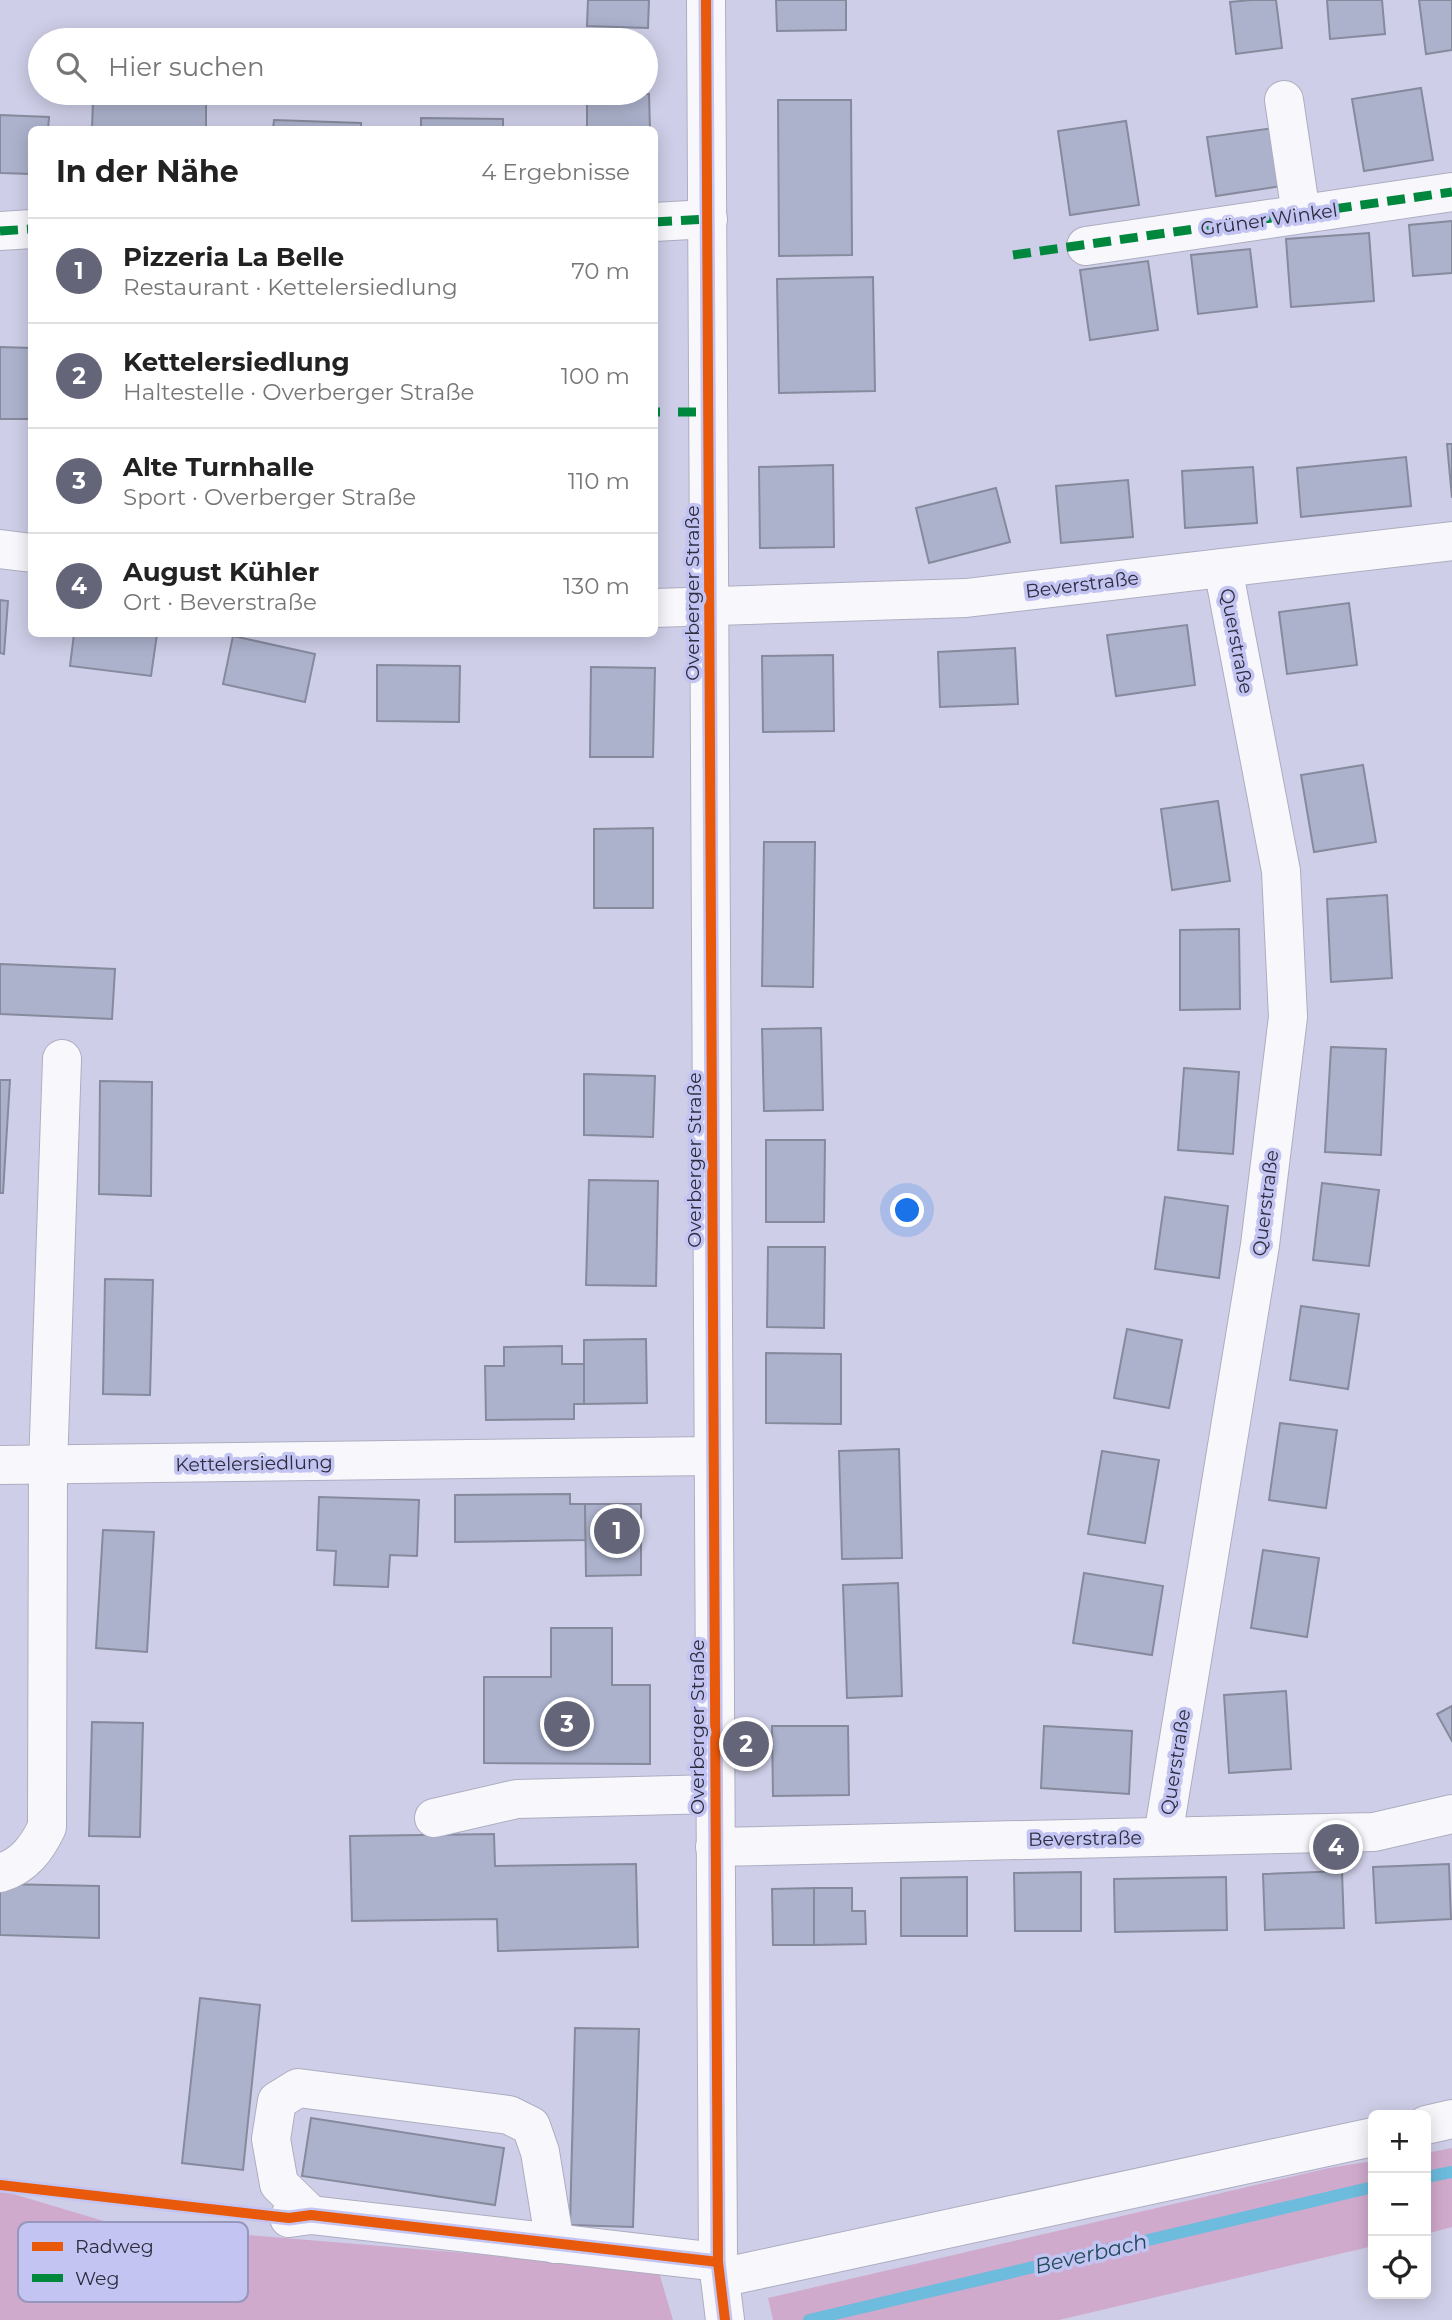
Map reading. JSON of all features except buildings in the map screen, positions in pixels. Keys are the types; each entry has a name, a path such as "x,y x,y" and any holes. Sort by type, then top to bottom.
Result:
{"street":[{"name":"Overberger Straße","path":"706,0 712,1456 721,2289"},
{"path":"1284,100 1301,215"},
{"name":"Grüner Winkel","path":"1086,246 1452,192"},
{"path":"658,222 708,219"},
{"path":"0,231 28,229"},
{"name":"Beverstraße","path":"658,608 966,598 1452,541"},
{"path":"0,549 28,552"},
{"name":"Querstraße","path":"1163,1836 1260,1245 1288,1017 1281,872 1223,568"},
{"path":"0,1873 12,1870 37,1848 47,1827 48,1467 62,1059"},
{"name":"Kettelersiedlung","path":"0,1465 48,1467 712,1456"},
{"path":"434,1818 517,1799 715,1794"},
{"name":"Beverstraße","path":"715,1847 1374,1832 1452,1814"},
{"path":"555,2244 541,2152 531,2126 509,2115 298,2088 277,2101 271,2138 279,2184 300,2216 555,2244 721,2289 1368,2138"},
{"path":"1431,2124 1452,2119"}],"shaded area":[{"path":"1452,2148 1452,2227 1431,2233 1431,2173 1431,2152"},
{"path":"1368,2162 1368,2247 1059,2320 773,2320 768,2298 1329,2168"},
{"path":"0,2190 107,2222 18,2222 18,2302 248,2302 248,2235 658,2269 673,2320 0,2320"}],"waterway":[{"name":"Beverbach","path":"1431,2176 1452,2172"},
{"name":"Beverbach","path":"809,2320 1368,2188"}],"marked path":[{"path":"1013,255 1452,192"},
{"path":"658,222 708,219"},
{"path":"0,231 28,229"},
{"path":"678,412 709,412"}],"cycle path":[{"path":"706,0 718,2262 725,2320"},
{"path":"0,2185 289,2218 311,2215 718,2262"}],"place":[{"name":"Pizzeria La Belle","path":"617,1531"},
{"name":"Alte Turnhalle","path":"567,1724"},
{"name":"Kettelersiedlung","path":"746,1744"},
{"name":"August Kühler","path":"1336,1847"}]}
